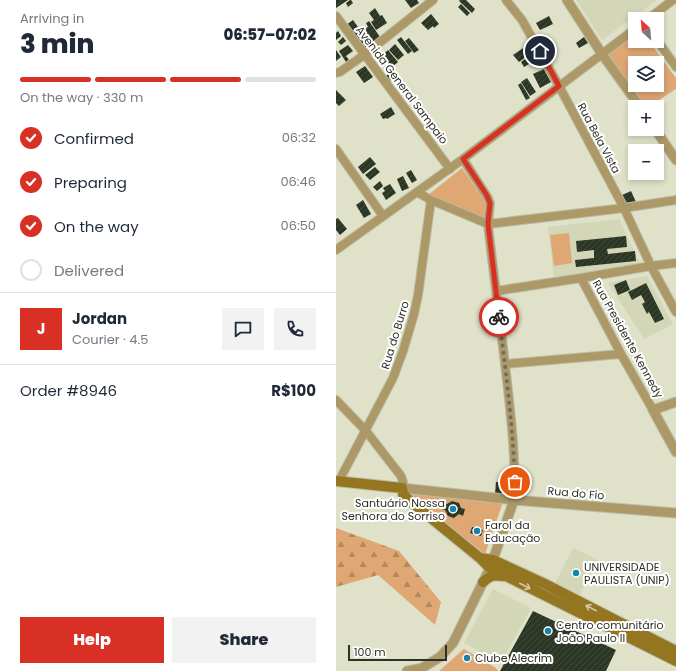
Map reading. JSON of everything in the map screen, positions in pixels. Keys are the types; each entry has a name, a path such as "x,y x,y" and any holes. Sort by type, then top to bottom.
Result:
{"main road":[{"path":"338,481 402,488 403,494 409,500 480,558 491,564 545,584 651,644 676,661"},
{"path":"491,564 508,577 640,638"},
{"path":"483,582 490,576 508,577"},
{"path":"651,644 676,651"}],"street":[{"path":"337,74 364,55 433,0"},
{"name":"Rua Bela Vista","path":"506,0 522,20 559,86 624,208 651,266 676,312"},
{"path":"567,0 602,54 635,100"},
{"path":"657,12 673,0"},
{"name":"Avenida General Sampaio","path":"336,16 450,169"},
{"path":"336,250 450,169 628,34"},
{"path":"663,48 676,67"},
{"path":"660,136 674,155"},
{"path":"336,149 383,216"},
{"path":"407,671 421,669 440,657 453,643 491,564 514,500 512,434 488,224 490,203 463,159"},
{"path":"417,192 431,200 488,224 624,208 676,200"},
{"name":"Rua do Burro","path":"338,481 393,378 403,351 412,322 422,275 431,200"},
{"path":"496,291 676,263"},
{"name":"Rua Presidente Kennedy","path":"581,278 621,354 676,452"},
{"path":"505,364 621,354"},
{"path":"336,400 366,430 401,476 403,482 402,488"},
{"path":"653,410 676,402"},
{"name":"Rua do Fio","path":"402,488 514,500 676,513"}],"shaded area":[{"path":"576,0 657,0 640,12 628,12 628,21 602,40"},
{"path":"619,219 641,265 554,279 548,227"},
{"path":"647,276 673,324 644,339 608,283"},
{"name":"UNIVERSIDADE PAULISTA (UNIP)","path":"573,548 598,560 578,598 554,585"},
{"path":"493,589 531,608 501,663 464,643"}],"green space":[{"path":"628,36 628,48 654,48 660,56 628,56 628,84 606,52"},
{"path":"664,62 676,78 676,89 659,100 639,100 634,92 664,92"},
{"path":"462,168 487,205 484,222 428,195"},
{"path":"569,233 572,263 554,266 550,235"},
{"path":"405,492 503,502 485,554"},
{"path":"336,528 399,551 441,602 435,625 378,575 336,587"},
{"name":"Clube Alecrim","path":"464,649 496,668 498,671 439,671"}],"building":[{"path":"336,0 348,0 336,8"},
{"path":"350,0 353,3 348,7 346,3"},
{"path":"405,0 417,0 419,3 411,8"},
{"path":"466,0 475,9 472,13 459,1"},
{"path":"461,4 470,13 467,16 458,7"},
{"path":"375,8 387,23 376,30 371,22 374,20 369,13"},
{"path":"431,14 439,24 428,30 421,23"},
{"path":"549,16 553,24 540,30 536,23"},
{"path":"353,20 358,27 351,32 346,25"},
{"path":"369,21 380,37 372,43 364,29 368,27 366,23"},
{"path":"358,28 366,41 360,45 351,33"},
{"path":"338,31 341,36 336,40 336,33"},
{"path":"343,37 346,41 341,45 338,42"},
{"path":"401,37 412,51 408,54 397,40"},
{"path":"584,37 588,43 579,48 576,43"},
{"path":"409,38 419,50 414,53 405,41"},
{"path":"370,40 372,44 364,49 361,45"},
{"path":"395,44 404,55 398,60 389,50"},
{"path":"529,44 534,51 519,62 513,55"},
{"path":"348,45 353,51 346,56 349,60 346,62 339,51"},
{"path":"336,50 341,57 336,61"},
{"path":"388,50 398,62 392,67 382,55"},
{"path":"534,53 537,59 524,67 521,62"},
{"path":"365,66 373,77 364,83 356,72"},
{"path":"394,69 398,74 390,81 386,76"},
{"path":"544,69 551,82 540,88 533,74"},
{"path":"527,78 536,92 530,96 521,82"},
{"path":"521,83 530,98 526,100 518,85"},
{"path":"336,90 346,100 339,106 336,103"},
{"path":"391,107 395,114 387,119 383,119 380,114"},
{"path":"370,157 376,164 363,174 358,167"},
{"path":"375,167 380,172 370,180 365,175"},
{"path":"411,170 417,180 412,183 406,173"},
{"path":"403,176 409,188 402,191 397,179"},
{"path":"380,181 383,186 377,191 373,187"},
{"path":"390,184 396,193 386,200 382,193 385,191 383,188"},
{"path":"631,191 636,202 624,205 620,196"},
{"path":"363,200 371,214 364,218 356,205"},
{"path":"338,218 347,229 340,235 336,230 336,219"},
{"path":"626,236 627,247 607,249 608,254 635,251 636,261 576,267 575,260 594,258 594,250 577,252 576,241"},
{"path":"626,280 630,290 618,295 614,285"},
{"path":"646,283 664,319 655,323 649,312 647,314 642,304 645,302 641,295 632,300 628,292"},
{"path":"496,482 510,484 510,495 495,494"},
{"name":"Santuário Nossa Senhora do Sorriso","path":"452,501 459,503 461,508 465,509 463,516 459,514 454,518 448,516 445,510 442,509 444,503 447,504"},
{"name":"Farol da Educação","path":"472,527 483,530 481,536 470,533"},
{"name":"Centro comunitário João Paulo II","path":"533,611 616,650 606,671 500,671"}],"way so far":[{"path":"499,317 512,434 515,482"}],"place":[{"name":"Santuário Nossa Senhora do Sorriso","path":"453,509"},
{"name":"Farol da Educação","path":"477,531"},
{"name":"UNIVERSIDADE PAULISTA (UNIP)","path":"576,573"},
{"name":"Centro comunitário João Paulo II","path":"548,631"},
{"name":"Clube Alecrim","path":"467,658"}],"route":[{"path":"499,317 488,224 490,203 486,194 463,159 559,86 540,51"}]}
